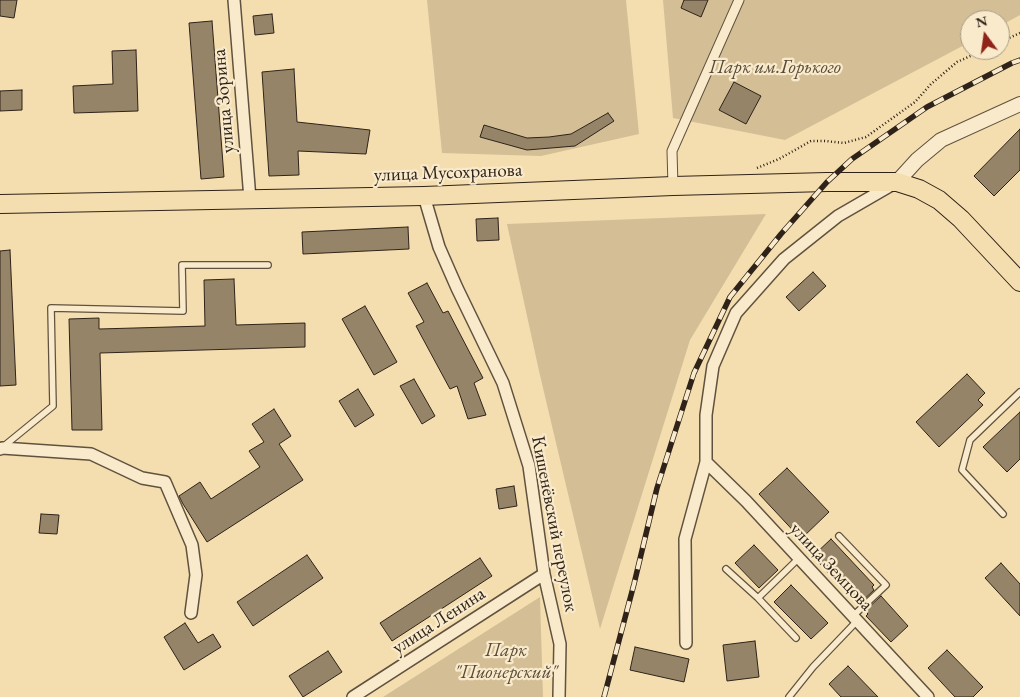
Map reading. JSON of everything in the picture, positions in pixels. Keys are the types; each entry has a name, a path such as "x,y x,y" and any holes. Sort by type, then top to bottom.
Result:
{"main road":[{"name":"улица Мусохранова","path":"0,204 424,196 673,186 897,182 919,189 939,200 961,219 1020,282"}],"street":[{"name":"улица Зорина","path":"234,0 250,200"},
{"path":"673,186 672,152 739,0"},
{"path":"686,643 686,539 706,462 706,416 713,366 736,313 784,259 838,216 897,182 916,160 941,140 1018,108"},
{"name":"Кишенёвский переулок","path":"424,196 439,247 503,383 529,466 544,574 560,644 559,697"},
{"path":"1,448 91,454 142,478 165,482 192,544 196,575 191,613"},
{"name":"улица Земцова","path":"706,462 799,558 928,697"},
{"name":"улица Ленина","path":"353,697 544,574"}],"lane":[{"path":"1,448 53,406 51,308 183,311 182,265 268,265"},
{"path":"1003,514 962,470 970,440 1020,392"},
{"path":"789,697 886,585 840,536"},
{"path":"758,598 799,558"},
{"path":"726,569 758,598 796,638"}],"path":[{"path":"758,168 779,159 811,141 844,143 866,137 915,102 930,84 962,60"}],"green space":[{"path":"427,0 626,0 639,134 541,156 442,153"},
{"name":"Парк им.Горького","path":"663,0 1020,0 1020,15 1010,20 1010,10 960,10 960,47 785,140 673,118"},
{"path":"766,214 690,340 600,629 539,371 507,224"},
{"name":"Парк \"Пионерский\"","path":"540,597 543,697 383,697"}],"building":[{"path":"0,0 17,0 14,18 0,16"},
{"path":"684,0 708,0 701,17 681,8"},
{"path":"272,14 274,33 255,35 253,16"},
{"path":"212,21 224,177 201,179 189,23"},
{"path":"136,50 138,111 74,113 73,86 113,84 112,51"},
{"path":"294,69 297,122 370,130 366,154 298,151 299,175 269,176 262,72"},
{"path":"734,82 761,96 746,124 719,110"},
{"path":"22,90 22,110 0,111 0,91"},
{"path":"608,113 614,121 575,146 527,150 480,137 484,125 527,138 571,134"},
{"path":"1020,129 1020,170 994,196 974,176"},
{"path":"498,218 499,240 477,241 476,219"},
{"path":"408,227 409,249 303,254 302,232"},
{"path":"10,250 16,385 0,386 0,251"},
{"path":"813,272 826,286 799,311 786,297"},
{"path":"234,279 236,325 305,323 305,347 100,353 102,430 72,430 69,319 99,318 99,329 205,326 204,280"},
{"path":"427,283 443,313 448,311 483,378 474,383 486,415 468,419 457,386 450,389 416,326 424,322 408,293"},
{"path":"365,306 397,362 374,375 342,319"},
{"path":"967,374 985,393 978,400 983,405 939,447 916,422"},
{"path":"414,379 435,416 422,424 400,386"},
{"path":"358,389 374,415 355,427 339,401"},
{"path":"274,409 291,436 279,444 303,480 207,542 179,496 200,482 211,499 260,467 249,451 264,442 252,424"},
{"path":"1020,412 1020,459 1007,472 983,447"},
{"path":"787,468 829,512 801,539 759,494"},
{"path":"514,486 517,506 499,509 496,489"},
{"path":"41,514 59,515 57,534 39,533"},
{"path":"831,539 874,585 872,587 874,590 858,605 813,556"},
{"path":"754,545 778,570 759,588 735,563"},
{"path":"307,555 323,578 253,626 237,602"},
{"path":"480,558 492,576 392,641 380,623"},
{"path":"1001,563 1020,584 1020,616 985,578"},
{"path":"791,585 828,623 811,639 774,602"},
{"path":"881,596 908,626 891,642 866,616 868,614 865,611"},
{"path":"185,623 198,643 213,634 221,647 184,670 164,637"},
{"path":"755,641 759,677 727,681 723,645"},
{"path":"635,647 689,659 684,682 630,670"},
{"path":"947,650 983,687 973,697 955,697 928,668"},
{"path":"328,651 342,672 303,697 289,676"},
{"path":"848,666 878,697 841,697 829,684"}],"railway":[{"path":"604,697 657,488 694,373 730,297 781,234 827,182 852,159 927,107 1020,60"}]}
